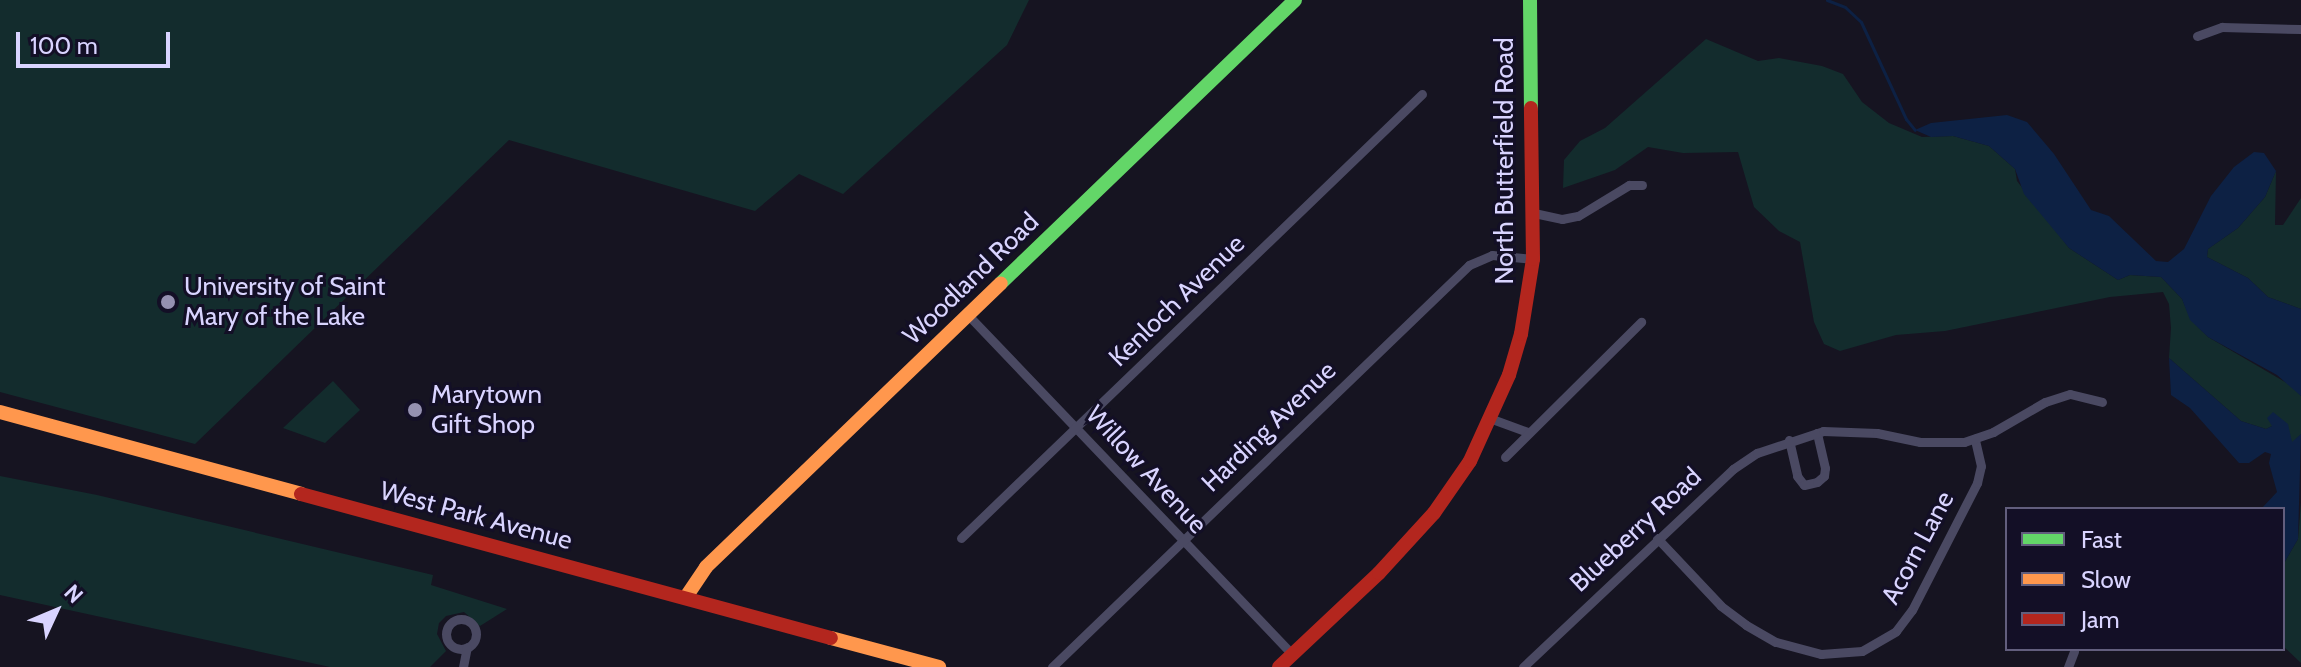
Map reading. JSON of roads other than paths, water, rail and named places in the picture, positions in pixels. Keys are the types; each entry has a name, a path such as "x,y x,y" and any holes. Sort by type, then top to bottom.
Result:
{"main road":[{"name":"Woodland Road","path":"686,597 691,585 706,567 1295,0"},
{"name":"North Butterfield Road","path":"1279,667 1379,573 1434,513 1470,461 1492,419 1521,334 1533,259 1530,0"},
{"name":"West Park Avenue","path":"0,412 939,667"}],"street":[{"path":"2197,36 2222,27 2301,29"},
{"name":"Kenloch Avenue","path":"961,538 1422,94"},
{"path":"1534,213 1562,219 1578,216 1629,185 1642,185"},
{"name":"Harding Avenue","path":"1052,667 1478,259 1503,254 1533,259"},
{"name":"Willow Avenue","path":"968,315 1292,654"},
{"path":"1505,457 1641,322"},
{"name":"Blueberry Road","path":"1523,667 1657,538 1733,469 1757,453 1817,433 1877,433 1949,444 1975,439 2045,402 2070,394 2102,402"},
{"path":"1492,419 1528,432"},
{"path":"1789,440 1797,476 1804,485 1817,482 1824,476 1825,468 1817,433"},
{"name":"Acorn Lane","path":"1657,538 1721,606 1776,642 1821,654 1862,651 1896,631 1912,610 1977,483 1981,454 1975,439"},
{"path":"463,667 467,647"},
{"path":"2068,667 2074,651"}],"water":[{"path":"2007,115 2027,122 2054,154 2091,210 2109,216 2156,261 2168,262 2184,249 2211,196 2234,167 2254,152 2264,153 2276,171 2265,197 2238,228 2208,249 2207,257 2248,278 2268,297 2301,309 2301,396 2277,375 2208,337 2190,320 2182,299 2161,277 2130,275 2118,280 2069,248 2024,194 2015,169 1989,146 1953,136 1931,137 1915,130 1931,123"},
{"path":"2169,358 2241,421 2266,429 2272,426 2267,418 2273,412 2288,424 2292,442 2301,434 2298,539 2285,562 2285,507 2263,507 2277,492 2269,463 2271,454 2265,452 2249,463 2239,463 2190,408 2171,395"}],"waterway":[{"path":"1827,0 1845,7 1861,22 1906,119 1915,130"}],"place":[{"name":"University of Saint Mary of the Lake","path":"168,302"},
{"name":"Marytown Gift Shop","path":"415,410"}]}
